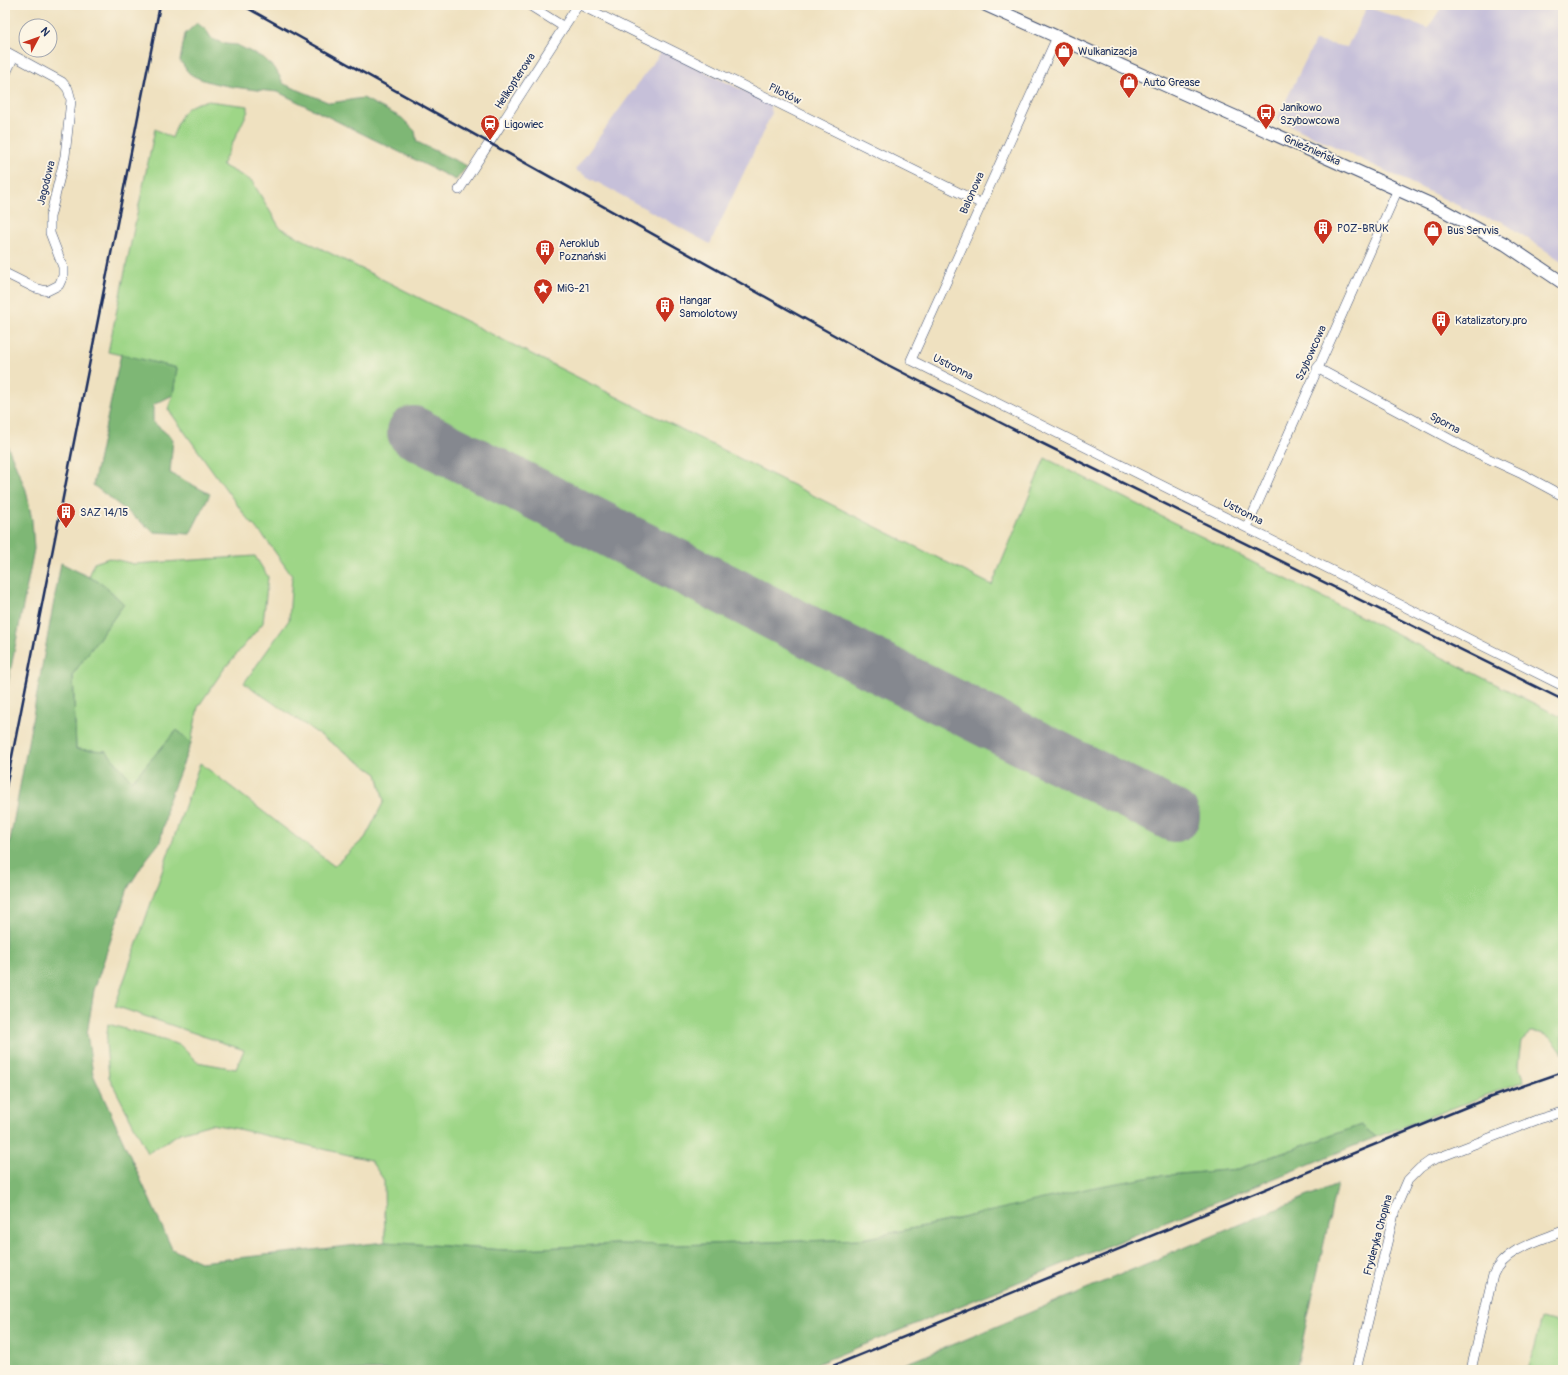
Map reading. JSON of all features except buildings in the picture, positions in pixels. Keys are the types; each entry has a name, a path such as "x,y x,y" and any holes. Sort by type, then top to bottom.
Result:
{"main road":[{"name":"Gnieźnieńska","path":"986,5 1398,188 1473,225 1562,281"}],"street":[{"path":"529,5 564,27"},
{"name":"Helikopterowa","path":"460,190 579,5"},
{"name":"Pilotów","path":"579,5 980,203"},
{"name":"Balonowa","path":"911,360 980,203 1057,37"},
{"name":"Jagodowa","path":"5,51 62,82 68,89 71,100 65,156 50,217 50,233 63,267 63,276 59,285 47,291 35,288 5,273"},
{"path":"5,75 14,56"},
{"name":"Szybowcowa","path":"1247,528 1398,188"},
{"name":"Ustronna","path":"911,360 1563,686"},
{"name":"Sporna","path":"1317,368 1472,451 1522,474 1563,496"},
{"name":"Fryderyka Chopina","path":"1356,1370 1394,1210 1408,1180 1430,1161 1563,1112"},
{"path":"1471,1370 1493,1275 1497,1265 1508,1256 1533,1242 1563,1231"}],"shaded area":[{"path":"1443,5 1563,5 1563,262 1501,221 1482,217 1277,119 1315,41 1347,47 1367,7 1428,28"},
{"path":"662,51 769,103 772,113 710,244 575,170"}],"green space":[{"path":"197,23 206,30 212,39 225,44 237,45 263,58 276,70 284,84 330,103 363,98 402,118 415,131 417,142 467,166 456,180 278,92 232,87 207,81 189,73 180,61 185,34"},
{"path":"208,101 248,106 248,111 222,165 252,181 280,228 992,585 1045,458 1563,718 1563,1054 1553,1041 1546,1035 1531,1032 1521,1041 1518,1065 1524,1081 1376,1137 1361,1125 1238,1169 1157,1176 863,1239 678,1245 615,1244 505,1250 385,1242 384,1180 370,1160 211,1124 180,1133 148,1153 109,1077 106,1043 108,1024 180,1045 197,1062 236,1069 244,1050 115,1006 200,763 334,866 365,838 384,801 377,774 244,683 289,620 292,576 265,538 246,517 168,409 173,395 177,368 108,352 155,129 172,138 183,113 192,105"},
{"path":"121,354 177,368 173,395 153,405 153,422 173,439 170,473 210,494 190,534 154,532 93,485"},
{"path":"5,440 26,490 32,520 34,549 5,699"},
{"path":"255,556 268,577 263,623 224,669 198,707 191,743 177,730 132,781 106,751 76,749 73,674 124,604 103,584 89,577 94,563 109,558 134,564"},
{"path":"61,563 103,584 124,604 73,674 76,749 106,751 132,781 177,730 191,743 166,807 166,816 160,842 145,861 128,888 94,990 87,1034 93,1074 172,1249 200,1262 385,1242 505,1250 615,1244 678,1245 863,1239 962,1218 1090,1188 1157,1176 1238,1169 1361,1125 1376,1137 802,1370 5,1370 5,868"},
{"path":"1337,1184 1296,1370 889,1370 945,1348"},
{"path":"1541,1318 1563,1323 1563,1370 1528,1370"}],"runway":[{"path":"413,432 1174,816"}],"railway":[{"path":"5,792 160,5"},
{"path":"242,5 884,363 1009,427 1563,700"},
{"path":"823,1370 1491,1097 1563,1072"}],"place":[{"name":"Wulkanizacja","path":"1064,68"},
{"name":"Auto Grease","path":"1129,99"},
{"name":"Janikowo Szybowcowa","path":"1266,130"},
{"name":"Ligowiec","path":"490,141"},
{"name":"POZ-BRUK","path":"1323,245"},
{"name":"Bus Servvis","path":"1433,247"},
{"name":"Aeroklub Poznański","path":"545,266"},
{"name":"MiG-21","path":"543,305"},
{"name":"Hangar Samolotowy","path":"665,323"},
{"name":"Katalizatory.pro","path":"1441,337"},
{"name":"SAZ 14/15","path":"66,529"}]}
